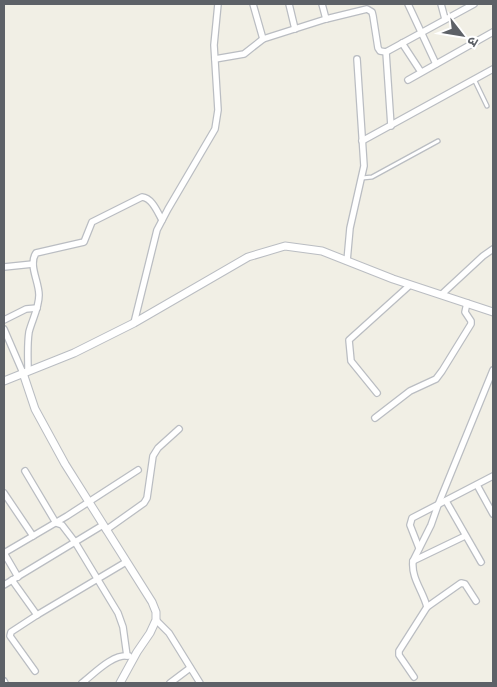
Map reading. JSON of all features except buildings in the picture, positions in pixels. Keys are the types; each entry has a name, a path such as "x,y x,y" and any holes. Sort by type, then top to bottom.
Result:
{"street":[{"path":"134,323 157,230 215,129 218,110 215,31 218,4"},
{"path":"253,4 263,39"},
{"path":"289,4 295,29"},
{"path":"322,4 326,19"},
{"path":"408,4 436,64"},
{"path":"441,4 445,19"},
{"path":"215,59 244,54 263,39 367,8 370,9 373,16 378,48 380,51 386,52 467,6 474,4"},
{"path":"408,80 493,32"},
{"path":"402,43 421,72"},
{"path":"386,52 391,126"},
{"path":"347,260 350,228 364,166 357,59"},
{"path":"362,141 493,69"},
{"path":"25,372 28,338 37,308 39,289 33,264 34,255 38,251 84,242 92,222 138,198 148,198 162,220"},
{"path":"4,381 74,353 134,323 248,257 266,250 285,246 322,251 393,279 493,312"},
{"path":"442,294 493,248"},
{"path":"4,267 33,264"},
{"path":"377,393 353,364 350,358 349,340 410,285"},
{"path":"375,418 410,391 439,376 470,324 471,321 465,312 467,303"},
{"path":"4,320 26,309 37,308"},
{"path":"4,329 25,372 35,409 65,464 152,602 156,612 156,620 150,633 130,656 120,683"},
{"path":"427,607 415,579 413,561 431,525 493,370"},
{"path":"4,585 75,542 104,528 144,504 147,498 153,456 158,448 179,429"},
{"path":"36,615 15,578 4,553 90,502 138,470"},
{"path":"25,471 56,523 62,525 75,542 121,620 130,656"},
{"path":"419,548 409,523 412,518 493,476"},
{"path":"477,485 493,514"},
{"path":"4,493 33,536"},
{"path":"446,500 481,562"},
{"path":"413,561 465,536"},
{"path":"36,671 10,636 12,631 126,562"},
{"path":"414,677 399,655 399,651 427,607 461,583 465,584 476,601"},
{"path":"156,620 169,633 200,683"},
{"path":"82,683 114,659 130,656"},
{"path":"170,683 190,668"}],"lane":[{"path":"474,79 487,106"},
{"path":"362,178 372,177 438,141"}]}
